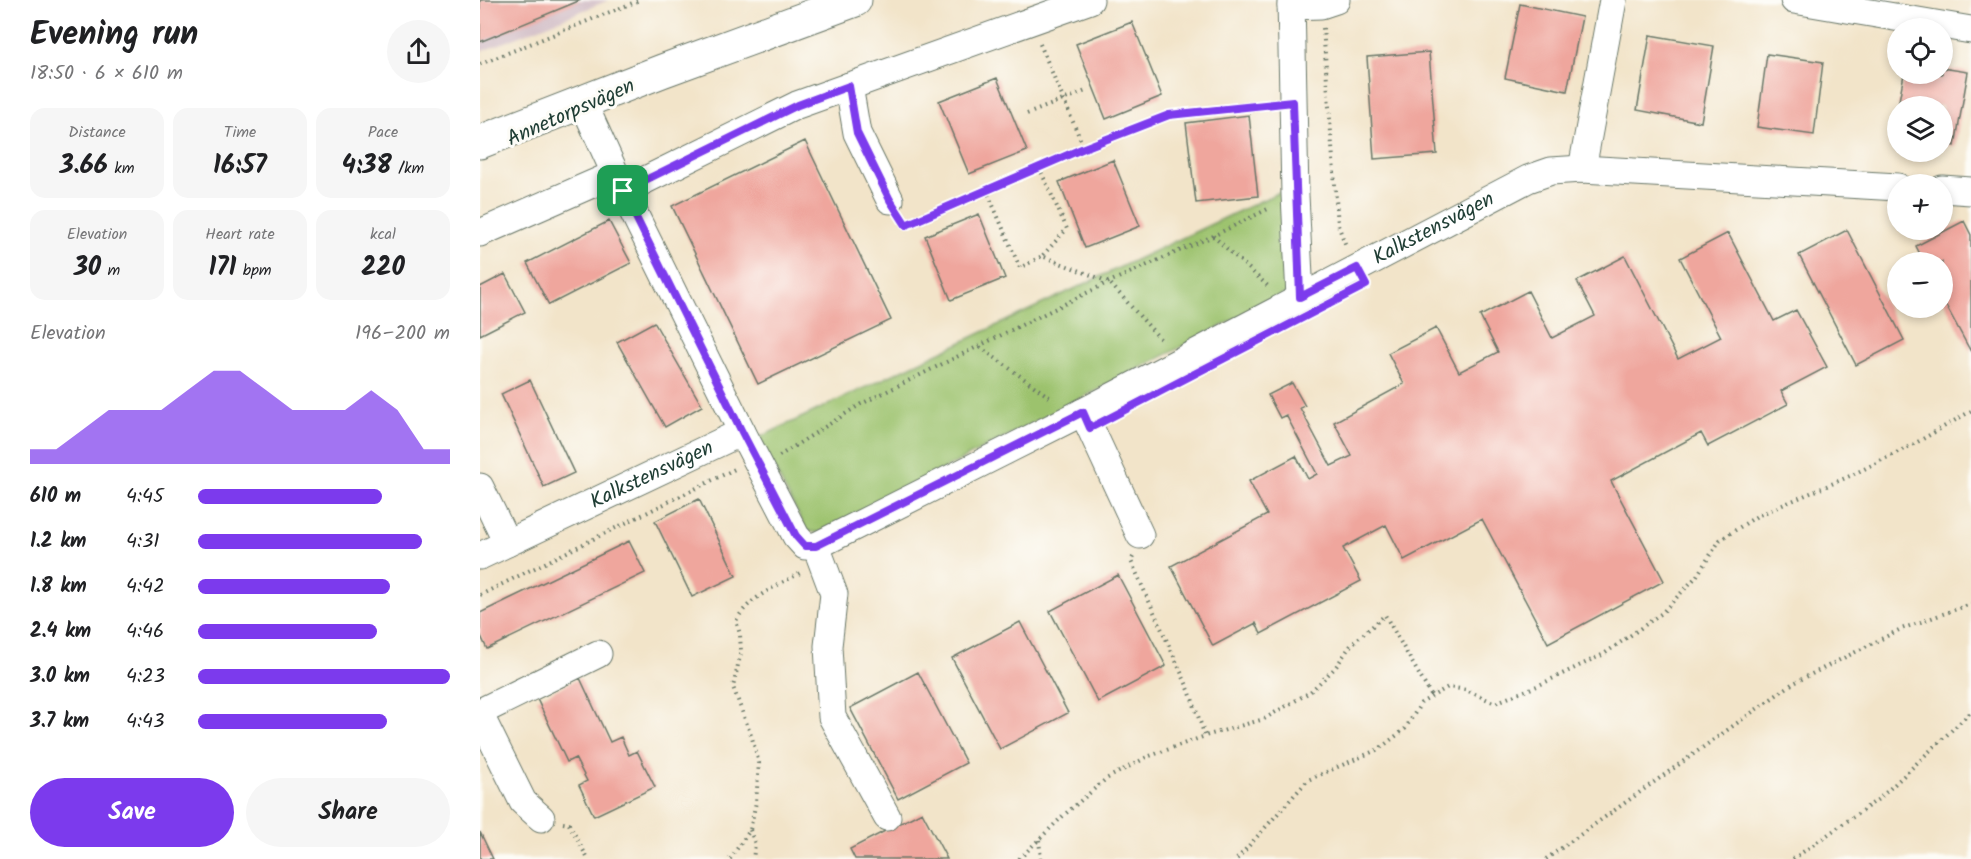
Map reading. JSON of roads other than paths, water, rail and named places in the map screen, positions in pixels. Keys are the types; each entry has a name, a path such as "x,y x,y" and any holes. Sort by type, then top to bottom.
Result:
{"main road":[{"name":"Annetorpsvägen","path":"480,142 662,70 855,0"},
{"name":"Annetorpsvägen","path":"480,153 586,109 662,70"}],"street":[{"path":"480,233 619,183 798,105 1090,0"},
{"path":"1582,170 1612,0"},
{"path":"1794,0 1971,30"},
{"path":"1300,297 1295,195 1291,3 1328,2"},
{"path":"849,86 857,133 890,200"},
{"path":"586,109 619,183 796,536 805,546 818,554 834,594 828,646 832,717 887,817"},
{"name":"Kalkstensvägen","path":"818,554 1300,297 1528,179 1551,171 1582,170 1887,186"},
{"path":"1953,190 1971,191"},
{"path":"1083,412 1140,535"},
{"name":"Kalkstensvägen","path":"480,556 742,432"},
{"path":"480,487 507,543"},
{"path":"541,818 523,802 480,713 598,654"}]}
